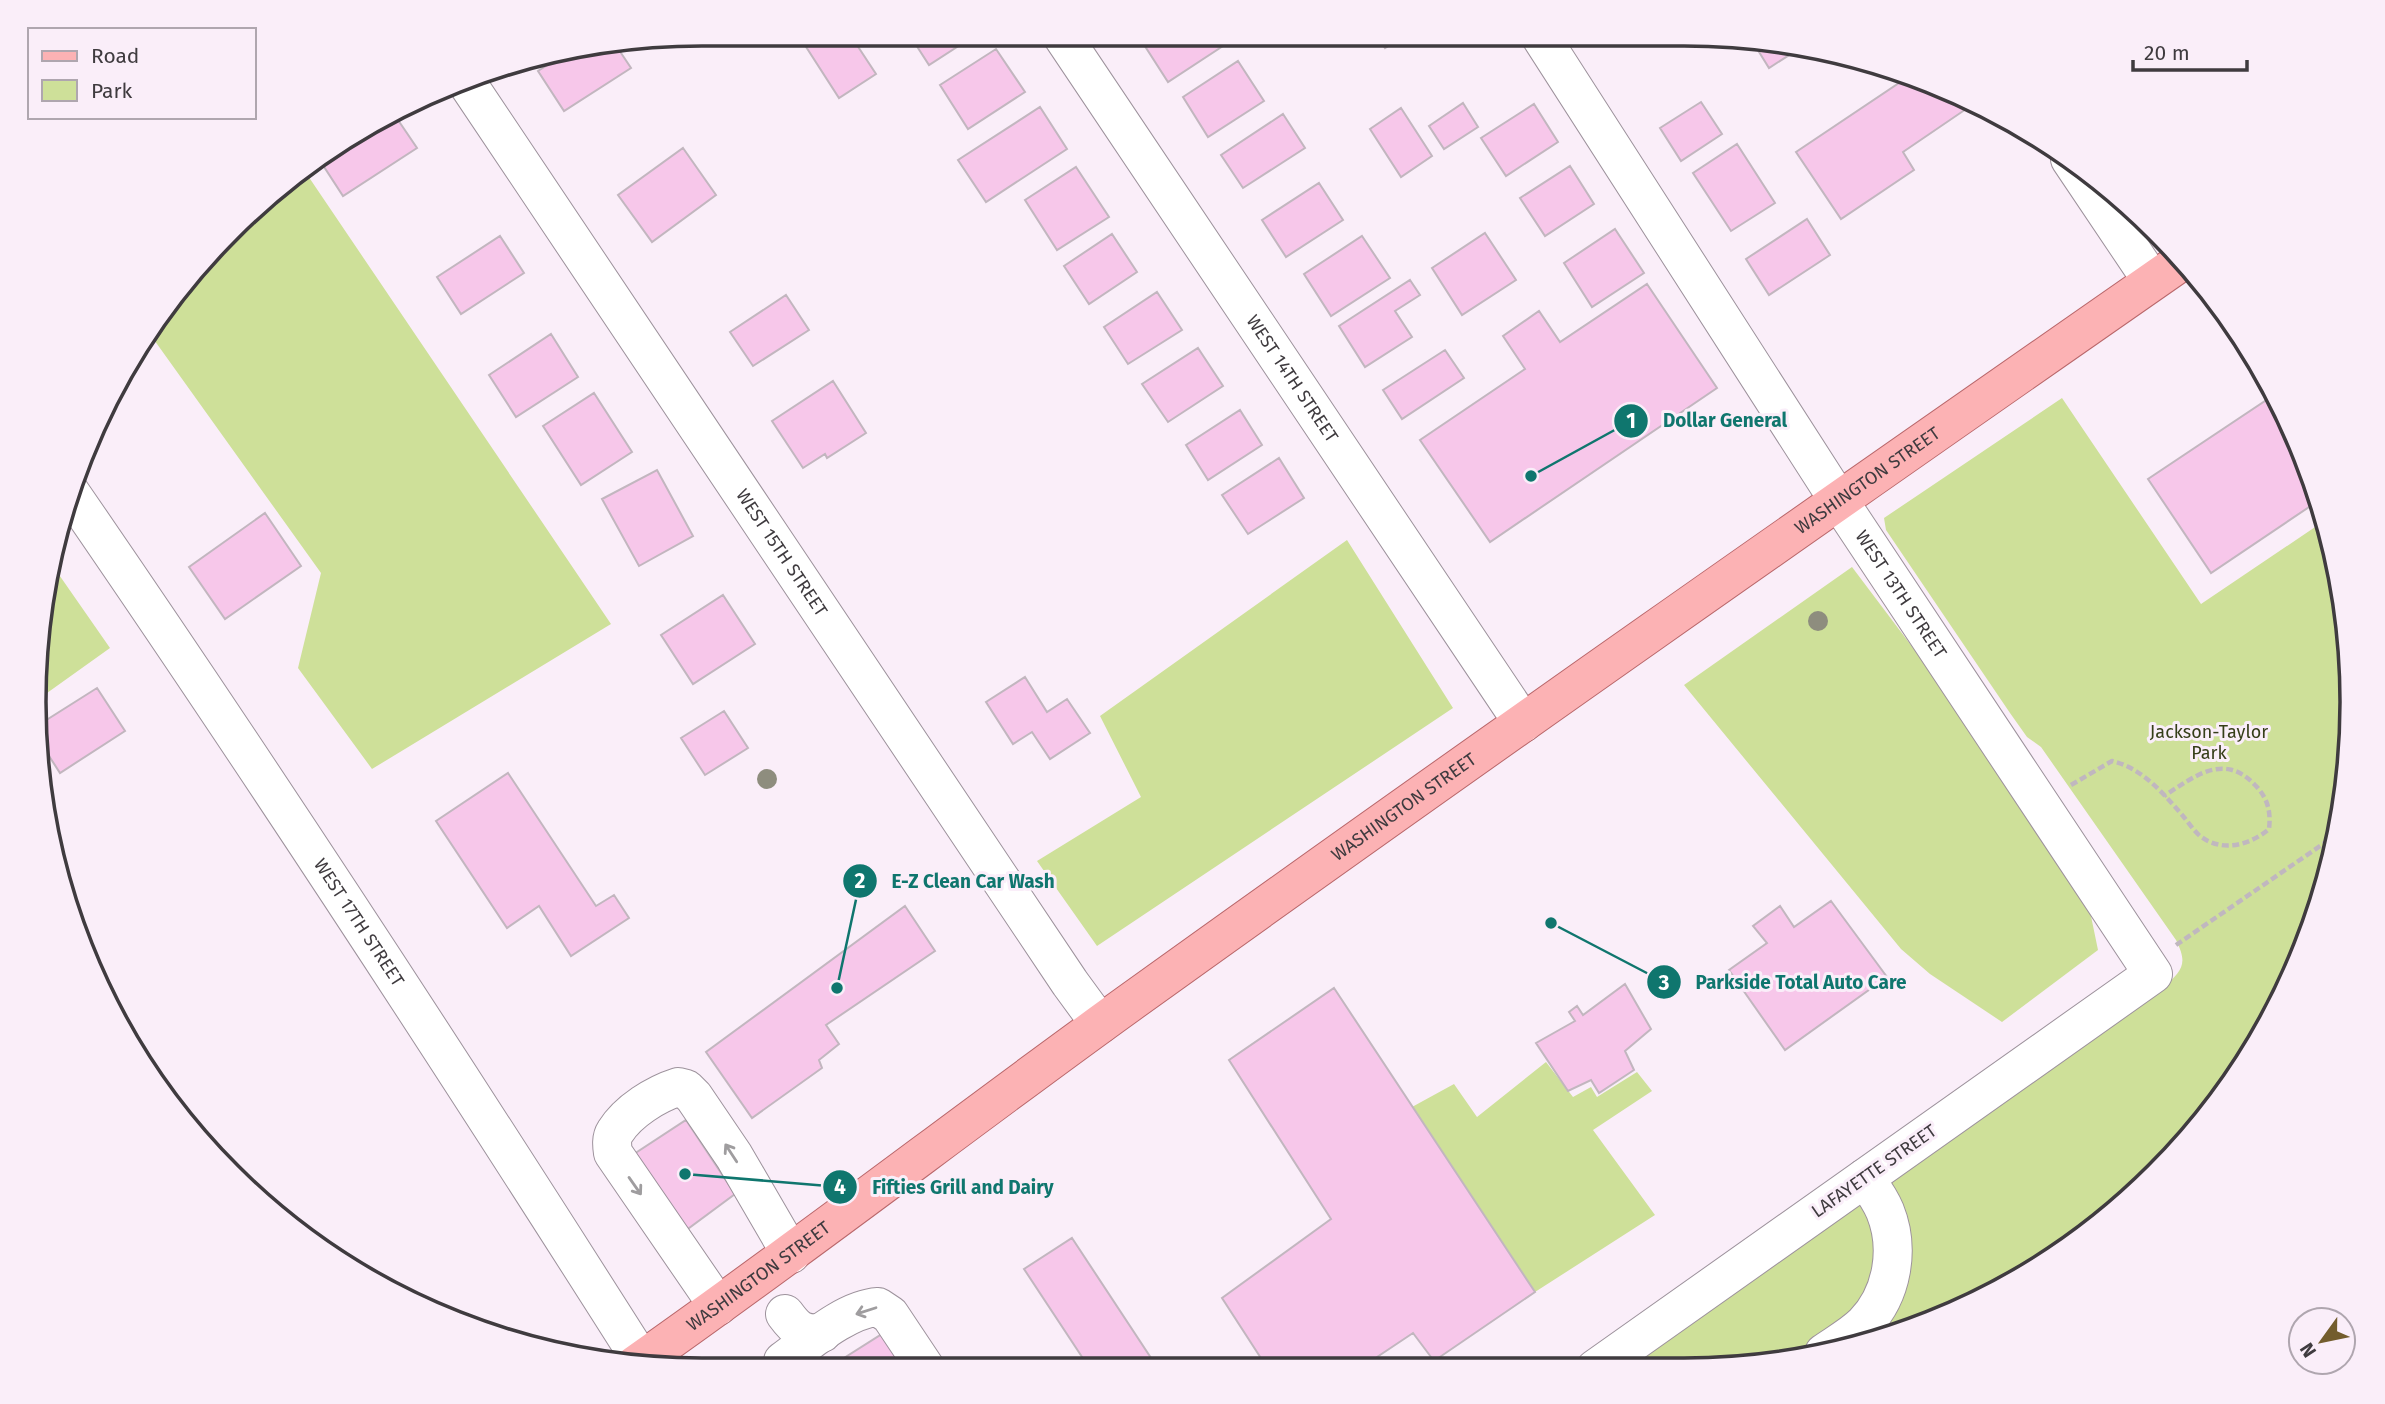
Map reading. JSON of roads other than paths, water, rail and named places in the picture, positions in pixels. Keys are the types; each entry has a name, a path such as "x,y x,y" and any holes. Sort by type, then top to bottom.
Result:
{"main road":[{"name":"WASHINGTON STREET","path":"647,1356 791,1254 1100,1024 2167,271"}],"street":[{"name":"WEST 14TH STREET","path":"1069,46 1523,723"},
{"name":"WEST 13TH STREET","path":"1547,46 1839,502 2150,969"},
{"name":"WEST 15TH STREET","path":"470,88 1100,1024"},
{"path":"2104,198 2167,271"},
{"name":"WEST 17TH STREET","path":"77,502 427,1023 633,1355"},
{"name":"LAFAYETTE STREET","path":"1611,1358 1865,1178 2150,969"},
{"path":"718,1306 613,1153 611,1144 614,1133 653,1097 678,1087 686,1089 694,1097 734,1156 791,1254"},
{"path":"1845,1338 1864,1324 1878,1305 1889,1279 1894,1251 1885,1210 1865,1178"},
{"path":"787,1358 850,1316 878,1307 890,1315 919,1358"},
{"path":"785,1314 795,1328 803,1333 822,1333"}],"place":[{"name":"Dollar General","path":"1531,476"},
{"name":"Parkside Total Auto Care","path":"1551,923"},
{"name":"E-Z Clean Car Wash","path":"837,988"},
{"name":"Fifties Grill and Dairy","path":"685,1174"}],"park label":[{"name":"Jackson-Taylor Park","path":"2209,742"}]}
